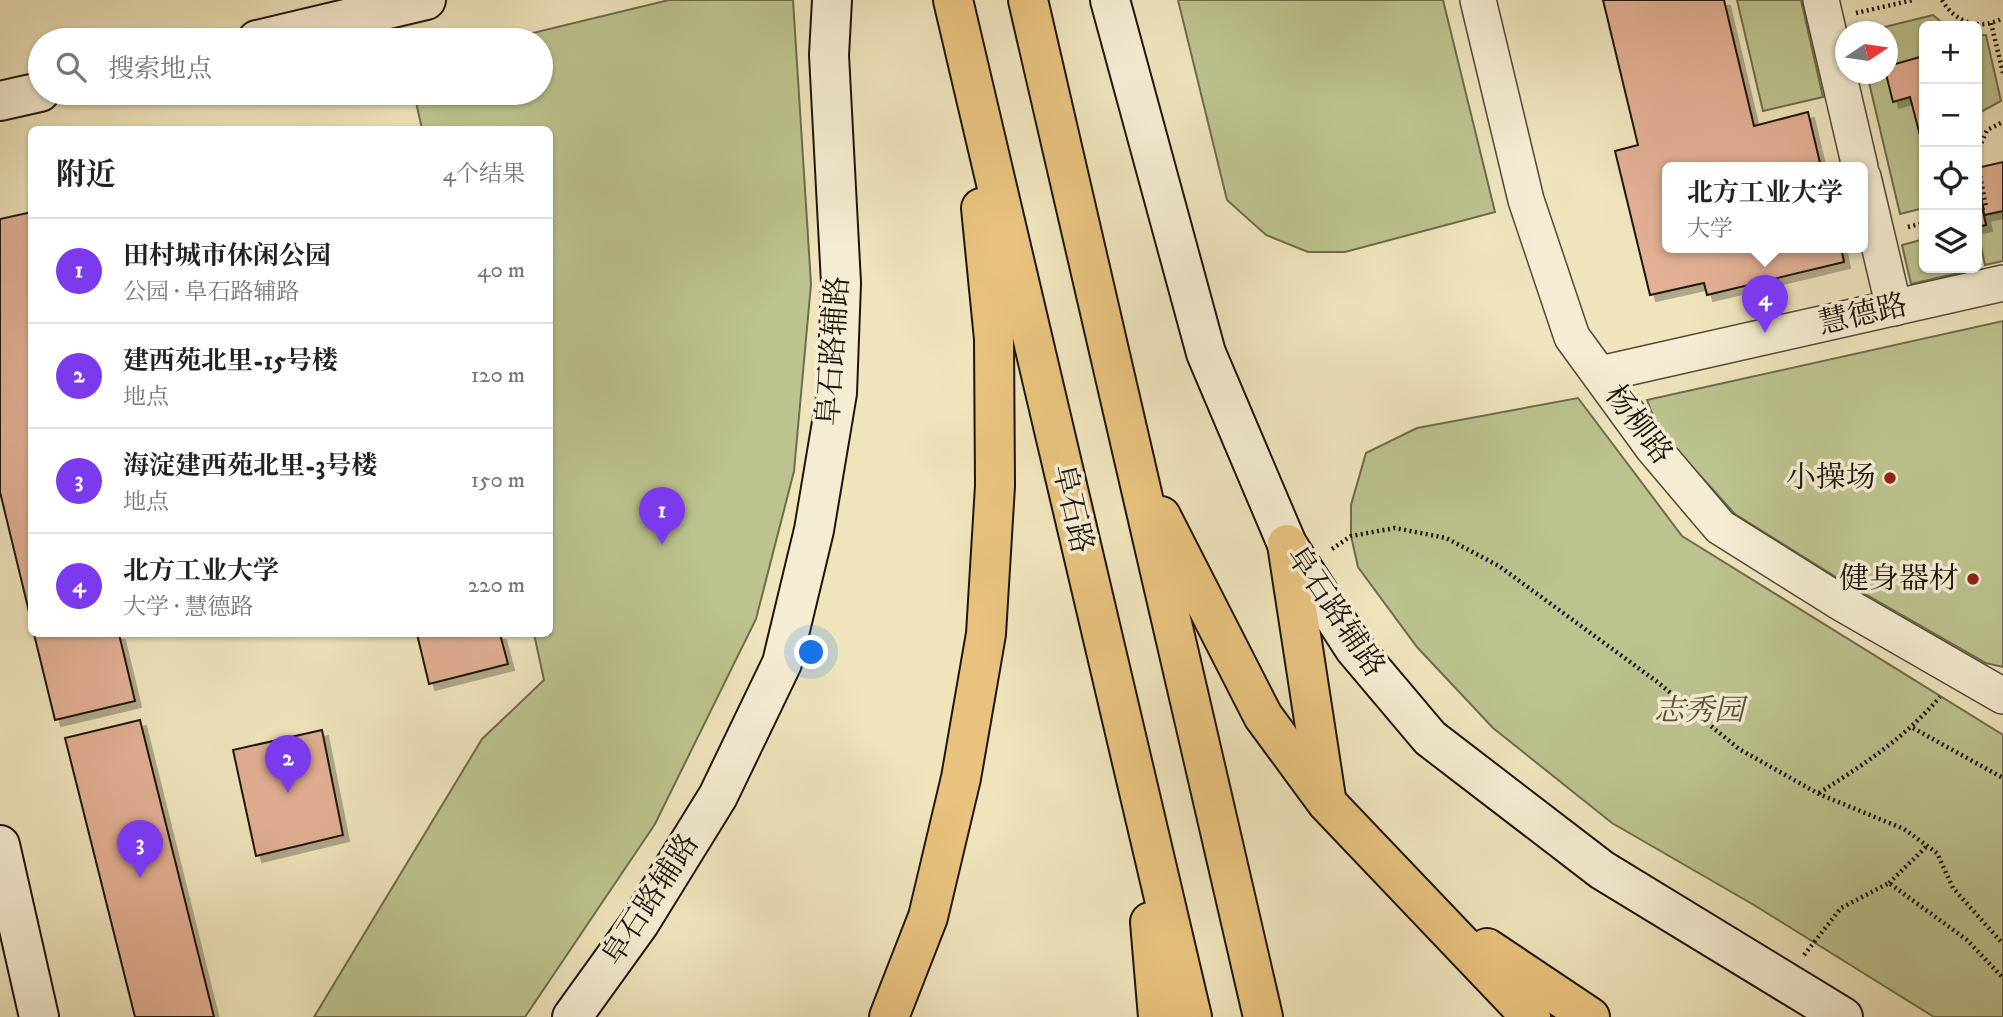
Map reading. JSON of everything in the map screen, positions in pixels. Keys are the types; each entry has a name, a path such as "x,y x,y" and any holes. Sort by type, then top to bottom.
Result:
{"highway":[{"name":"阜石路","path":"953,0 1192,1017"},
{"path":"1028,0 1263,1017"},
{"path":"889,1017 928,917 961,778 986,634 995,486 994,340 967,60"},
{"path":"1135,464 1264,716 1327,803 1415,899 1531,1017"},
{"path":"1296,556 1327,803"},
{"path":"1137,784 1158,1017"},
{"path":"1415,899 1591,1017"}],"street":[{"path":"308,28 426,0"},
{"name":"阜石路辅路","path":"572,1017 639,924 718,796 782,663 814,530 836,393 841,284 829,55 832,0"},
{"name":"阜石路辅路","path":"1110,0 1206,353 1296,556 1354,648 1430,738 1602,870 1843,1017"},
{"name":"杨柳路","path":"1478,0 1526,200 1572,337 1653,448 1720,527 1838,601 2001,694"},
{"path":"1823,10 1859,162"},
{"path":"0,101 28,95"},
{"path":"1868,198 1894,308"},
{"name":"慧德路","path":"1600,373 2003,284"},
{"path":"2,859 39,1017"}],"path":[{"path":"1823,10 1913,0"},
{"path":"1942,0 1949,10 1964,22 1992,23 2003,18"},
{"path":"1992,23 2003,73"},
{"path":"1979,147 1987,130 2003,122"},
{"path":"1982,186 1986,207 1982,208"},
{"path":"1296,556 1351,536 1395,528 1446,538 1499,566 1656,681 1739,749 1819,794 1904,829 1937,853 1953,888 2003,944"},
{"path":"1819,794 1893,745 1913,728 1961,672"},
{"path":"1913,728 2003,778"},
{"path":"1786,982 1815,937 1841,908 1889,883 1927,846"},
{"path":"1889,883 1967,940 2003,978"}],"green space":[{"path":"669,0 793,0 811,284 794,471 756,619 655,824 525,1017 314,1017 482,739 544,680 535,637 553,637 553,126 421,126 417,105 553,105 553,28"},
{"path":"1178,0 1443,0 1495,212 1345,252 1308,252 1266,235 1227,200"},
{"path":"1737,0 1801,0 1823,97 1763,111"},
{"path":"1933,15 1940,21 1919,21 1919,209 1900,214 1869,84 1898,84 1898,24"},
{"path":"1982,35 1986,35 2001,101 1982,111 1982,84"},
{"path":"2003,211 2003,261 1985,265 1982,251 1982,226 1986,225 1984,215"},
{"path":"1919,240 1919,273 1959,273 1911,284 1902,245"},
{"name":"小操场","path":"2003,321 2003,667 1986,663 1839,579 1735,514 1658,429 1647,400"},
{"name":"志秀园","path":"1578,398 1682,536 2003,735 2003,1017 1934,1017 1754,905 1612,823 1493,728 1417,647 1358,567 1351,536 1351,505 1366,453 1417,428"}],"building":[{"path":"1603,0 1724,0 1754,126 1808,112 1820,162 1662,162 1662,253 1842,253 1844,262 1707,295 1704,283 1650,295 1615,151 1638,145"},
{"path":"1919,57 1919,132 1910,97 1893,102 1888,84 1898,84 1898,63"},
{"path":"2003,162 2003,211 1984,215 1982,167"},
{"path":"1982,207 1986,225 1982,226"},
{"path":"28,213 28,608 0,492 0,219"},
{"path":"35,637 120,637 135,701 55,720"},
{"path":"418,637 501,637 508,664 429,684"},
{"path":"140,720 214,1017 135,1017 65,738"},
{"path":"322,730 343,835 256,856 233,750"}],"place":[{"name":"北方工业大学","path":"1765,333"},
{"name":"小操场","path":"1890,478"},
{"name":"田村城市休闲公园","path":"662,545"},
{"name":"健身器材","path":"1973,579"},
{"name":"建西苑北里-15号楼","path":"288,793"},
{"name":"海淀建西苑北里-3号楼","path":"140,878"}]}
